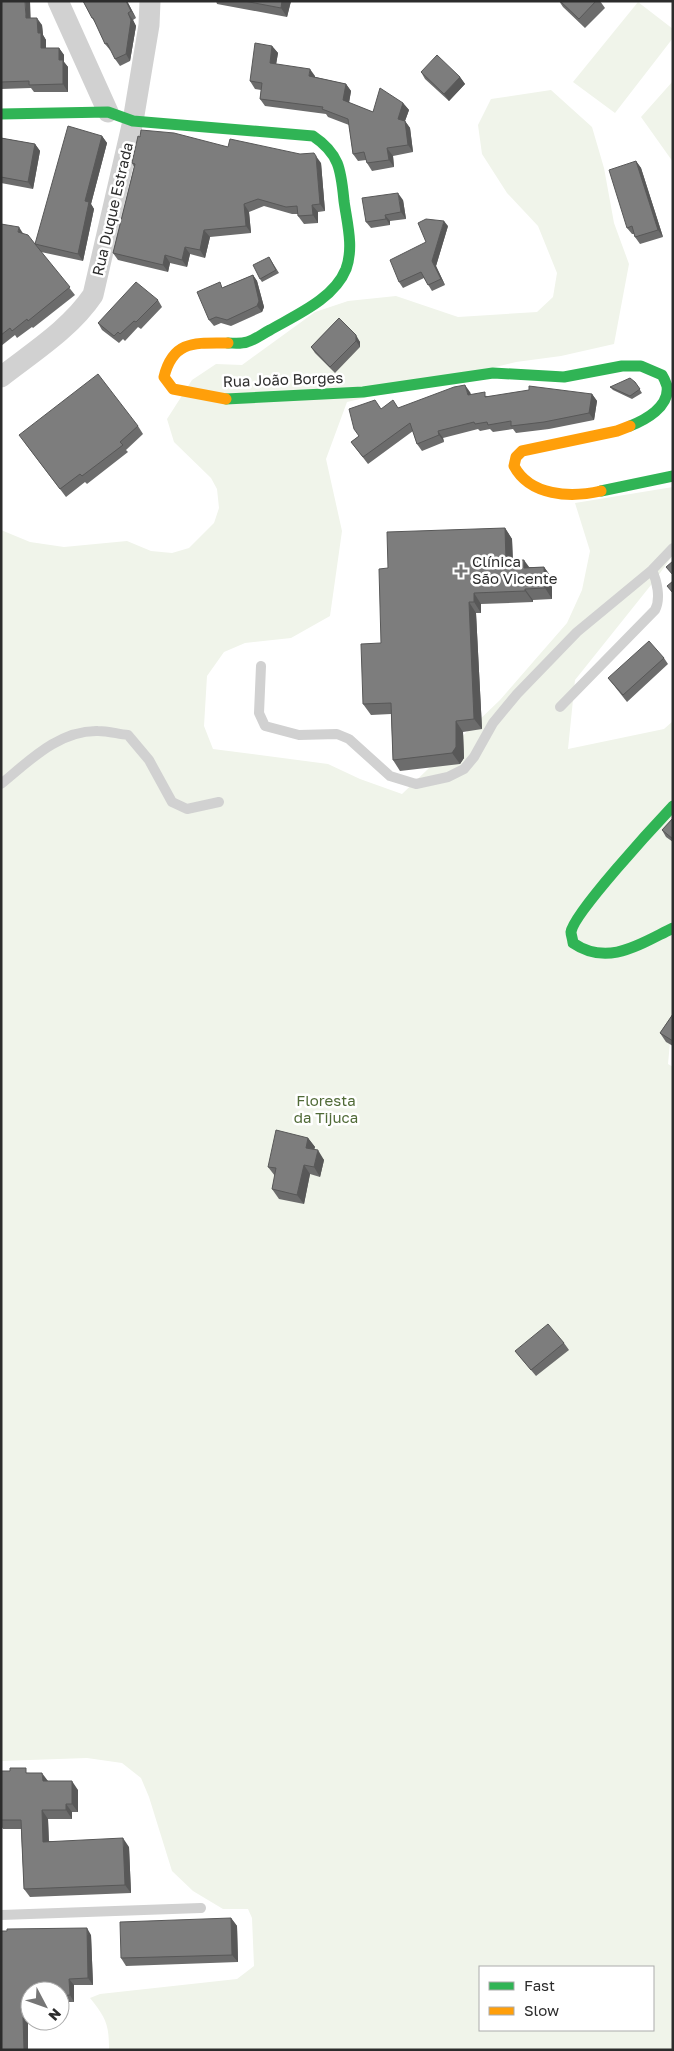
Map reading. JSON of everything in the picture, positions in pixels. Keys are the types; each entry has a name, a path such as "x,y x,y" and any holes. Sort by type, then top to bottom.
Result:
{"street":[{"path":"58,1 108,112"},
{"name":"Rua Duque Estrada","path":"1,377 68,324 82,311 93,295 133,121 149,25 150,1"},
{"name":"Rua João Borges","path":"1,114 108,112 133,121 313,136 325,144 336,156 341,173 350,243 349,259 344,274 334,286 299,314 246,342 192,343 176,350 166,364 164,377 173,389 227,399 363,392 493,373 564,377 622,366 641,366 662,375 667,386 666,397 657,410 642,421 618,431 522,451 516,457 514,466 520,477 535,488 567,495 588,494 673,476"},
{"path":"673,806 618,868 576,920 571,931 573,942 582,949 598,954 621,951 673,928"}],"lane":[{"path":"261,666 260,713 265,726 299,735 337,734 349,739 390,776 416,784 448,778 464,769 474,757 493,723 517,694 577,632 652,570 673,548"},
{"path":"560,707 655,610 658,605 656,580 652,570"},
{"path":"1,784 45,748 74,734 97,731 128,735 149,760 172,802 187,809 219,802"},
{"path":"1,1914 201,1908"}],"green space":[{"path":"638,2 673,29 673,38 615,113 573,82"},
{"path":"673,81 673,162 641,117"},
{"name":"Floresta da Tijuca","path":"551,90 592,127 604,168 614,223 629,264 614,344 561,356 516,362 347,402 326,459 342,531 330,616 291,638 245,643 224,652 207,676 204,726 213,749 328,764 360,779 402,794 500,700 567,623 582,590 590,551 575,503 673,487 673,555 575,680 568,749 664,729 673,721 673,1037 670,1042 668,1064 673,1067 673,2050 109,2050 106,2022 90,1998 100,1994 237,1979 254,1966 252,1918 248,1909 223,1909 193,1891 172,1871 149,1797 141,1778 122,1763 87,1758 1,1761 1,530 30,542 64,547 127,541 151,551 172,553 189,548 214,523 219,508 217,489 211,478 174,442 167,419 192,380 216,364 242,365 315,312 348,301 396,296 458,317 537,312 553,297 557,273 538,226 507,193 482,154 478,125 491,99"}],"building":[{"path":"1,1 25,1 26,18 37,18 38,33 41,33 41,48 59,48 59,60 63,60 63,84 29,85 29,81 1,82"},
{"path":"83,1 126,1 131,11 128,13 131,20 126,54 115,59 107,43 105,44"},
{"path":"244,1 282,1 281,8"},
{"path":"560,1 596,1 579,19"},
{"path":"255,43 272,46 270,63 310,69 309,76 346,84 343,100 373,112 380,88 403,103 398,119 405,121 408,145 387,148 389,160 367,163 364,152 353,154 348,119 322,109 323,107 260,99 262,83 250,81"},
{"path":"437,55 460,77 444,94 421,72"},
{"path":"68,126 102,136 85,201 89,202 78,254 35,244"},
{"path":"141,130 174,133 228,147 230,139 300,154 314,153 316,156 320,204 312,205 313,215 298,216 297,206 286,207 258,199 244,204 246,226 204,230 200,250 185,247 182,260 165,255 163,265 113,253 135,164 132,163"},
{"path":"1,138 35,144 28,182 1,177"},
{"path":"636,161 658,230 635,237 632,226 627,228 609,170"},
{"path":"398,193 401,212 385,215 386,219 366,222 362,198"},
{"path":"426,219 444,221 432,261 441,279 428,285 421,272 399,282 390,260 426,242 418,223"},
{"path":"1,224 19,227 18,232 28,235 70,287 28,321 27,319 12,331 10,328 1,335"},
{"path":"269,257 276,270 260,279 253,265"},
{"path":"253,275 259,301 257,306 227,320 216,317 209,320 197,292 220,282 222,288"},
{"path":"136,282 158,300 136,322 134,321 120,334 118,332 114,336 98,323"},
{"path":"339,318 356,335 356,341 330,367 311,347"},
{"path":"98,374 138,426 120,442 123,445 82,476 80,474 60,489 19,435"},
{"path":"630,378 640,389 630,396 610,387"},
{"path":"465,385 468,395 485,392 485,397 529,390 529,386 592,394 589,413 544,422 511,426 511,421 488,425 487,422 475,424 474,422 438,431 439,435 417,444 410,423 363,457 351,442 359,436 354,429 349,409 375,400 381,409 393,400 398,408 454,387"},
{"path":"505,528 506,561 524,560 524,568 544,567 545,588 525,589 525,591 474,593 474,602 469,602 474,719 456,721 456,747 452,753 393,760 391,703 363,704 361,644 381,643 379,569 388,568 387,532"},
{"path":"673,561 673,575 666,567"},
{"path":"673,581 673,593 667,586"},
{"path":"649,641 664,658 623,695 608,678"},
{"path":"673,818 673,839 662,830"},
{"path":"673,1014 673,1041 660,1033"},
{"path":"276,1130 308,1138 306,1148 318,1150 314,1167 304,1165 297,1195 272,1189 276,1168 268,1167"},
{"path":"548,1324 564,1343 531,1370 515,1351"},
{"path":"10,1768 26,1768 26,1773 42,1773 43,1781 72,1781 72,1804 66,1804 66,1810 42,1810 43,1842 123,1838 125,1885 24,1889 21,1820 1,1820 1,1771 10,1771"},
{"path":"231,1918 232,1955 121,1958 120,1922"},
{"path":"87,1928 88,1978 69,1979 69,1981 20,1981 20,2031 23,2031 24,2050 1,2050 1,1931 7,1931 7,1929"}],"traffic: fast":[{"path":"1,114 108,112 133,121 313,136 329,150 338,164 342,181 350,244 346,269 340,280 324,298 302,312 250,341 228,343"},
{"path":"226,399 363,392 493,373 564,377 622,366 641,366 662,375 667,386 667,394 665,400 655,412 630,426"},
{"path":"601,491 673,476"},
{"path":"673,806 585,907 571,932 573,943 586,950 611,953 624,951 673,928"}],"traffic: slow":[{"path":"226,399 173,389 164,377 173,356 187,346 205,343 228,343"},
{"path":"601,491 564,494 540,489 530,484 521,476 514,466 516,457 522,451 617,431 630,426"}],"place":[{"name":"Clínica São Vicente","path":"461,571"}]}
